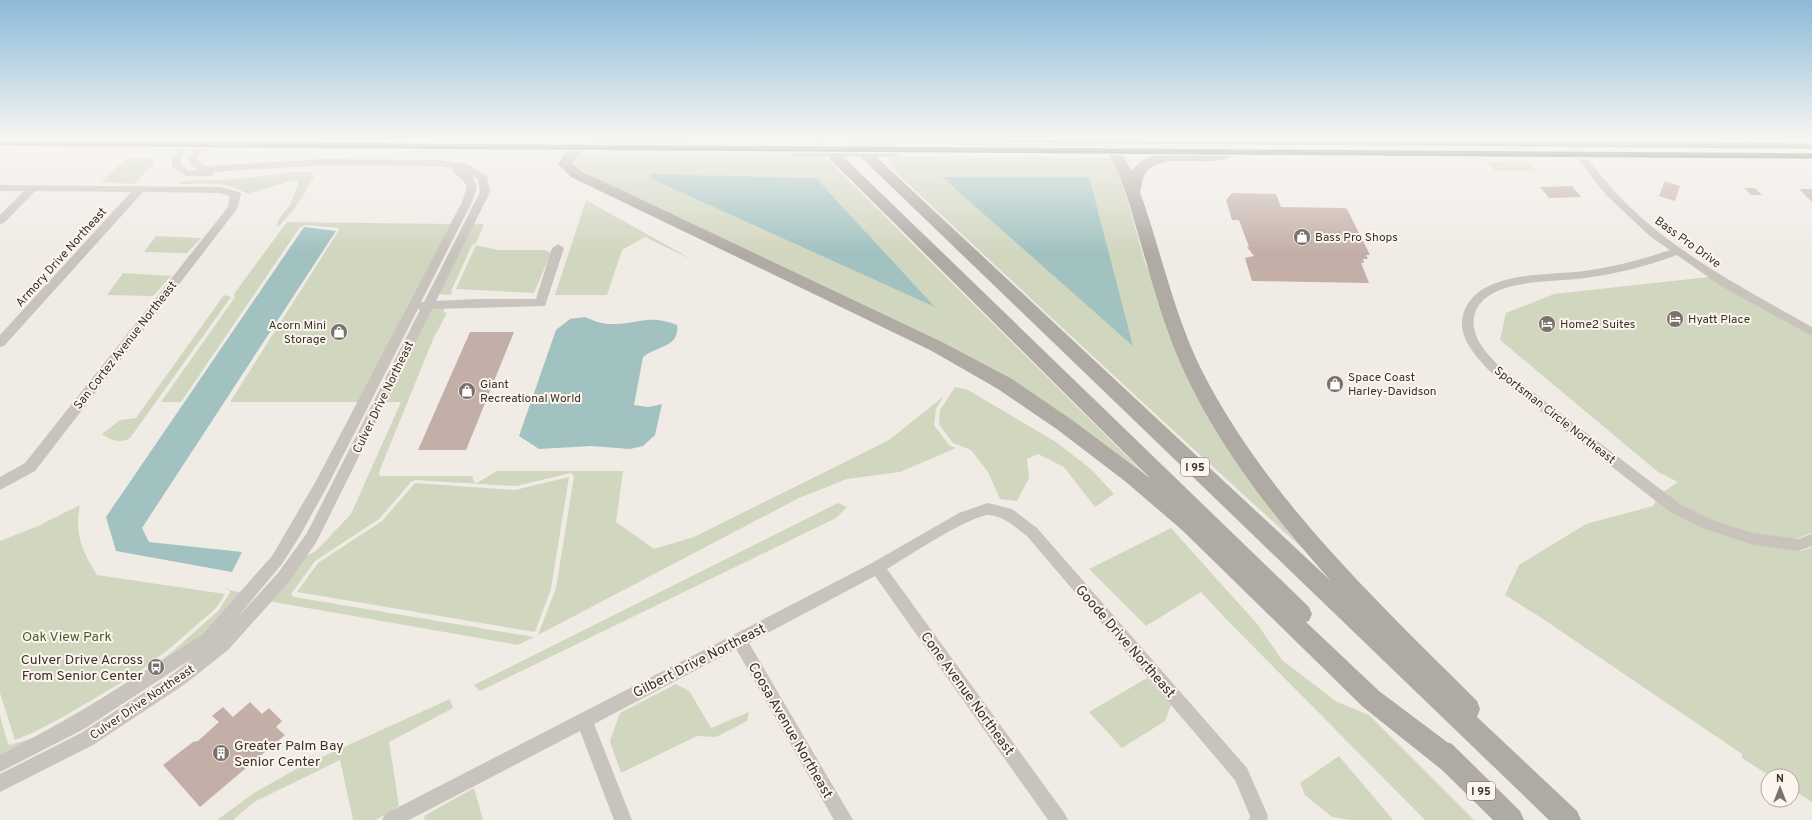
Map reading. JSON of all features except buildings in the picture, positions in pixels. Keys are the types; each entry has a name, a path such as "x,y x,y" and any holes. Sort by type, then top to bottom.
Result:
{"highway":[{"path":"583,177 936,346 1005,384 1065,425 1133,476 1183,519 1371,699 1451,761"},
{"name":"I 95","path":"856,177 1511,820"},
{"name":"I 95","path":"889,177 1568,820"},
{"path":"1127,177 1133,191 1175,328 1193,371 1223,424 1260,479 1338,575 1482,724 1542,795"},
{"path":"1133,191 1137,177"}],"street":[{"name":"Culver Drive Northeast","path":"0,764 78,723 208,640 277,560 293,535 357,416 467,202 472,187 468,177"},
{"name":"Culver Drive Northeast","path":"0,783 87,739 179,679 222,645 283,578 312,537 485,192 482,177"},
{"name":"Bass Pro Drive","path":"1599,177 1611,194 1655,235 1702,269 1812,332"},
{"name":"Bass Pro Drive","path":"1606,177 1633,206 1674,240 1748,289 1812,324"},
{"path":"0,188 140,189"},
{"path":"0,221 33,188"},
{"name":"San Cortez Avenue Northeast","path":"0,484 30,467 233,207 236,194 220,190 140,189"},
{"name":"Armory Drive Northeast","path":"0,343 140,189"},
{"path":"415,301 541,303 558,248"},
{"name":"Sportsman Circle Northeast","path":"1678,251 1635,266 1583,275 1532,280 1497,286 1479,295 1469,308 1467,322 1470,337 1479,353 1496,371 1675,508 1707,524 1753,539 1798,545 1812,540"},
{"name":"Gilbert Drive Northeast","path":"391,820 739,640 877,567 964,517 988,509 1007,513"},
{"name":"Goode Drive Northeast","path":"1007,513 1032,532 1241,774 1259,816 1258,820"},
{"name":"Cone Avenue Northeast","path":"877,567 1059,820"},
{"name":"Coosa Avenue Northeast","path":"739,640 844,820"},
{"path":"584,719 623,820"}],"green space":[{"path":"106,177 141,177 134,184 101,182"},
{"path":"252,177 314,177 295,208 277,228 278,220 290,205 299,181 294,180 247,194 222,185 206,183 179,184 183,181"},
{"path":"595,177 649,177 934,306 816,178 786,177 845,177 1159,488 1055,412"},
{"path":"901,177 1121,177 1146,266 1157,282 1176,339 1330,573 1162,420"},
{"path":"586,200 693,260 645,237 622,250 607,295 555,295"},
{"path":"287,222 451,224 359,402 230,402 339,230 338,228 306,225 300,227 181,402 161,402 235,297 234,294"},
{"path":"473,224 484,224 476,243 472,245 452,289 451,295 438,294"},
{"path":"156,236 201,238 187,253 144,252"},
{"path":"476,245 498,250 545,250 551,253 534,293 456,289"},
{"path":"123,273 171,276 153,296 107,295"},
{"path":"1709,277 1812,335 1812,533 1793,540 1751,534 1707,519 1677,505 1662,493 1678,482 1658,472 1500,340 1506,313 1554,294"},
{"path":"224,295 231,297 130,438 119,441 108,438 102,434 120,420 136,418"},
{"path":"445,308 443,312 447,313 434,337 379,472 380,476 472,476 474,482 477,483 497,471 623,471 616,522 654,549 694,537 889,440 943,397 936,409 934,425 949,445 956,448 900,472 847,479 799,498 538,635 556,588 574,476 571,473 516,486 415,480 411,482 379,519 315,561 291,594 294,597 534,637 518,645 268,601 303,558 316,551 351,514 401,402 385,402 430,309"},
{"path":"955,387 966,389 1056,442 1091,469 1114,494 1095,507 1064,467 1038,454 1027,459 1029,478 1017,501 1000,499 988,472 971,450 953,443 939,424 940,410"},
{"path":"569,477 551,589 535,632 297,592 318,563 382,521 415,483 515,490"},
{"path":"1657,499 1756,545 1801,551 1812,547 1812,802 1800,794 1800,768 1760,768 1760,770 1742,758 1742,754 1540,617 1505,595 1519,565 1586,524 1653,506"},
{"path":"838,503 847,507 836,518 480,691 474,685"},
{"name":"Oak View Park","path":"80,505 78,524 81,542 83,550 97,575 225,594 216,608 169,649 136,674 61,718 15,740 0,693 0,541 36,527"},
{"path":"1171,528 1258,625 1282,660 1337,702 1369,715 1474,820 1425,820 1201,592 1146,626 1089,569"},
{"path":"229,590 242,593 204,637 77,717 0,758 0,716 8,744 10,745 33,738 139,677 172,652 219,610 230,592"},
{"path":"1147,678 1171,705 1165,721 1122,748 1089,712"},
{"path":"676,684 690,692 711,728 749,712 747,721 716,737 697,736 621,773 610,741 620,713"},
{"path":"450,699 453,708 389,742 399,806 376,820 353,820 340,760 254,802 233,820 217,820 254,793 300,767"},
{"path":"1339,756 1393,820 1350,820 1332,817 1305,795 1300,783"},
{"path":"474,788 483,820 425,820 424,816"}],"water":[{"path":"942,177 1089,177 1133,346"},
{"path":"649,178 816,178 935,307"},
{"path":"304,227 336,231 142,528 149,542 242,552 232,572 116,551 106,517"},
{"path":"585,317 606,324 658,320 677,325 675,338 671,342 643,357 634,405 649,407 662,404 655,435 643,446 630,449 591,446 539,449 519,436 556,330 570,319"}],"place":[{"name":"Bass Pro Shops","path":"1302,237"},
{"name":"Hyatt Place","path":"1675,319"},
{"name":"Home2 Suites","path":"1547,324"},
{"name":"Acorn Mini Storage","path":"339,332"},
{"name":"Space Coast Harley-Davidson","path":"1335,384"},
{"name":"Giant Recreational World","path":"467,391"},
{"name":"Culver Drive Across From Senior Center","path":"156,667"},
{"name":"Greater Palm Bay Senior Center","path":"221,753"}]}
